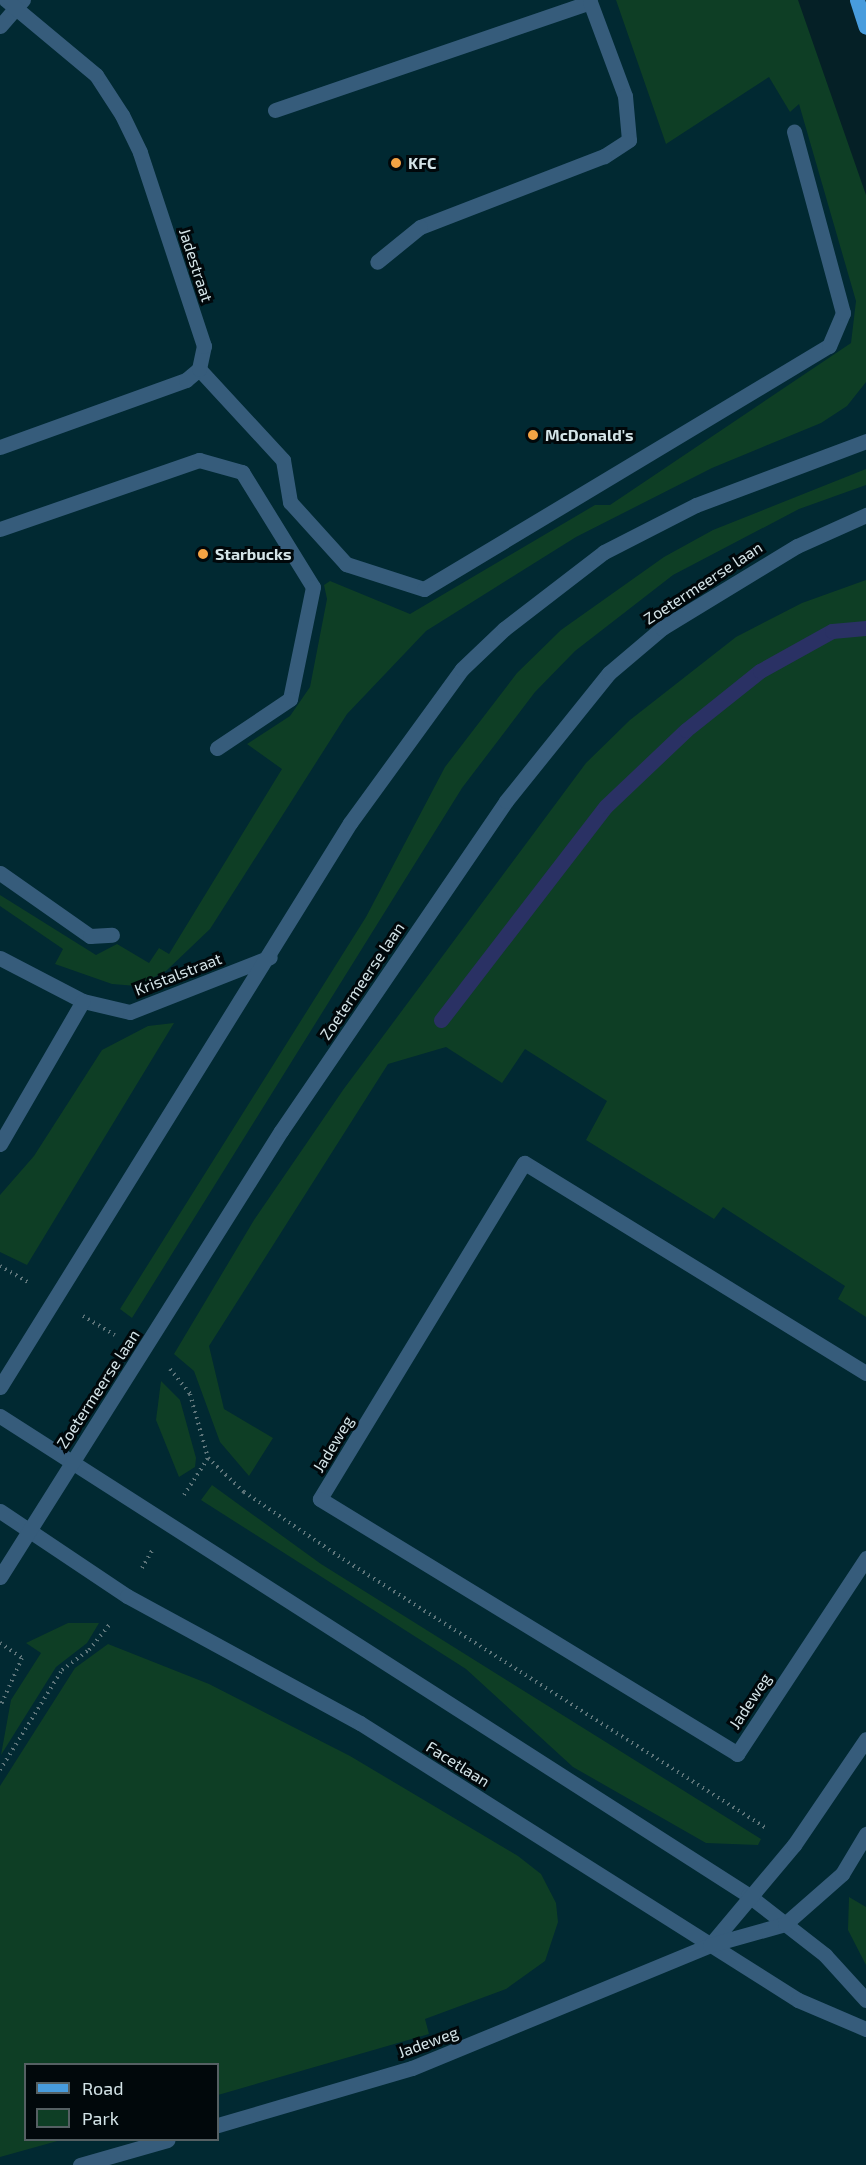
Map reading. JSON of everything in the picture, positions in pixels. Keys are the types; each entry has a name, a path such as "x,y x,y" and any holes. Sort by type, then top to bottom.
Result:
{"main road":[{"path":"857,0 866,27"}],"street":[{"path":"275,110 590,2 625,96 629,140 604,156 420,227 377,262"},
{"path":"0,26 14,3"},
{"name":"Jadestraat","path":"14,3 96,75 122,115 140,152 204,346 199,369"},
{"path":"0,447 147,396 199,369 284,460 290,502 346,564 424,589 829,346 843,313 794,132"},
{"path":"0,1387 406,741 462,669 504,629 604,552 696,505 866,441"},
{"path":"0,529 199,460 242,472 313,587 290,699 217,748"},
{"name":"Zoetermeerse laan","path":"0,1577 287,1121 506,801 609,673 662,628 797,546 866,515"},
{"path":"0,873 90,936 112,934"},
{"name":"Kristalstraat","path":"0,958 83,1001 130,1012 270,957"},
{"path":"0,1144 83,1001"},
{"name":"Jadeweg","path":"866,1373 524,1163 320,1499 737,1754 866,1558"},
{"path":"0,1416 70,1466 748,1895 825,1954 866,2000"},
{"name":"Facetlaan","path":"0,1511 127,1596 360,1723 798,2000 866,2029"},
{"path":"710,1945 748,1895 794,1845 866,1739"},
{"name":"Jadeweg","path":"219,2125 412,2068 710,1945 785,1924 842,1874 866,1834"},
{"path":"80,2165 160,2141"}],"path":[{"path":"208,1458 244,1492 344,1559 794,1845"},
{"path":"0,1643 22,1658 0,1707"}],"shaded area":[{"path":"0,0 766,0 866,250 866,2165 0,2165"}],"green space":[{"path":"616,0 798,0 866,195 866,382 847,406 821,423 712,468 576,537 426,631 347,714 210,929 166,971 137,986 112,984 55,964 63,949 0,906 0,895 96,955 117,944 149,963 159,948 169,954 282,769 247,744 290,716 310,687 327,599 324,585 330,581 410,614 595,505 610,505 851,343 856,301 799,104 790,112 769,77 666,144"},
{"path":"866,469 866,485 799,509 673,575 575,651 535,692 462,788 132,1318 120,1309 366,917 445,767 517,673 561,630 664,557 713,530"},
{"path":"866,580 866,1317 838,1299 845,1286 723,1207 714,1219 586,1140 607,1101 525,1049 502,1083 446,1047 388,1064 209,1346 224,1409 273,1438 249,1476 220,1442 194,1371 174,1354 254,1220 343,1090 586,763 630,720 736,637 802,603"},
{"path":"174,1023 27,1265 0,1252 0,1195 34,1156 102,1050 148,1026"},
{"path":"161,1381 180,1400 196,1458 195,1467 179,1477 156,1420"},
{"path":"212,1485 321,1564 761,1839 758,1845 706,1843 573,1767 466,1669 201,1500"},
{"path":"68,1623 99,1623 87,1643 56,1667 1,1755 11,1700 41,1653 26,1643"},
{"path":"108,1644 209,1684 350,1756 518,1856 541,1874 556,1903 558,1922 545,1961 506,1989 425,2019 429,2034 219,2095 219,2063 24,2063 24,2141 57,2141 0,2157 0,1786 75,1668"},
{"path":"849,1897 866,1907 866,1965 848,1930"}],"waterway":[{"path":"441,1020 606,806 686,730 760,671 832,631 866,628"}],"place":[{"name":"KFC","path":"396,163"},
{"name":"McDonald's","path":"533,435"},
{"name":"Starbucks","path":"203,554"}]}
